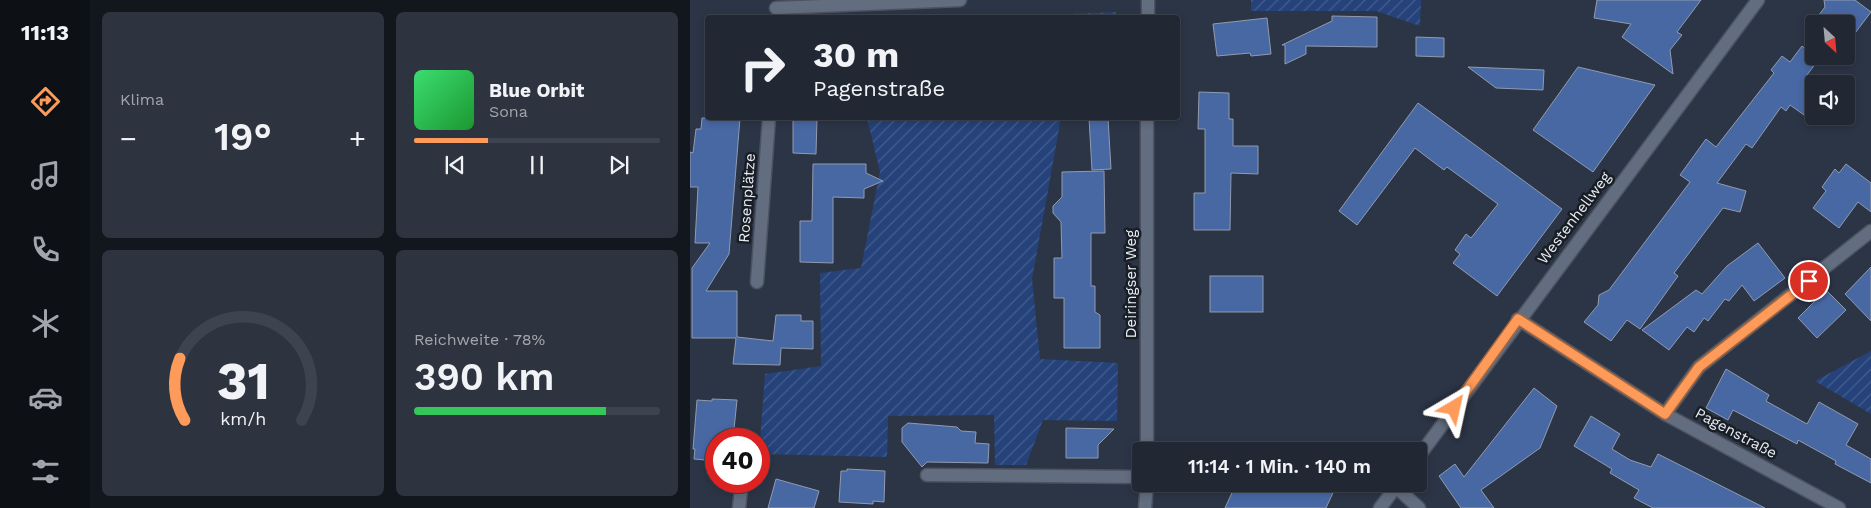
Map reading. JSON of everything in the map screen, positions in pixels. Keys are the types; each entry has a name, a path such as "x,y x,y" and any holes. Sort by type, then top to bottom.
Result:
{"street":[{"path":"776,9 960,0"},
{"path":"1148,0 1148,15"},
{"name":"Westenhellweg","path":"1427,445 1518,319 1758,0"},
{"name":"Rosenplätze","path":"757,282 769,120"},
{"name":"Deiringser Weg","path":"1147,442 1148,120"},
{"path":"1665,414 1699,367 1871,231"},
{"name":"Pagenstraße","path":"1518,319 1665,414 1839,508"},
{"path":"927,475 1132,477"},
{"path":"1145,508 1146,492"},
{"path":"1380,508 1392,492"},
{"path":"1404,492 1419,508"},
{"path":"739,508 741,493"}],"shaded area":[{"path":"1251,0 1421,0 1420,26 1376,11 1251,11"},
{"path":"1116,12 1116,15 1042,15"},
{"path":"867,120 1061,120 1032,279 1040,359 1118,363 1117,421 1043,420 1026,465 995,465 994,415 888,416 887,457 770,454 770,428 761,428 765,374 821,366 820,273 861,268 880,172"},
{"path":"1871,351 1871,414 1815,381"}],"building":[{"path":"1597,0 1701,0 1677,32 1682,35 1670,50 1673,74 1622,37 1631,24 1594,18"},
{"path":"1824,0 1855,0 1871,12 1855,33 1855,15 1819,15 1825,7"},
{"path":"1332,16 1377,17 1377,47 1306,46 1306,54 1285,64 1285,45 1282,45 1332,21"},
{"path":"1267,18 1271,54 1251,56 1250,53 1217,56 1213,24"},
{"path":"1416,37 1444,38 1444,57 1416,56"},
{"path":"1802,46 1805,48 1805,65 1814,65 1805,75 1805,116 1790,105 1786,111 1781,107 1752,148 1746,144 1717,183 1746,191 1740,212 1723,208 1674,273 1678,276 1640,329 1627,320 1611,341 1584,322 1598,305 1599,295 1609,290 1690,182 1680,175 1706,139 1716,147 1774,73 1771,70 1782,56 1790,62"},
{"path":"1468,67 1544,70 1543,90 1496,88"},
{"path":"1578,67 1655,85 1593,172 1533,130"},
{"path":"1199,92 1229,93 1229,119 1233,119 1233,146 1258,146 1258,174 1231,173 1230,230 1194,230 1194,193 1205,193 1205,129 1198,129"},
{"path":"1418,103 1562,209 1497,296 1453,263 1460,254 1455,250 1466,234 1471,238 1498,204 1447,167 1444,170 1415,148 1357,225 1339,211"},
{"path":"702,118 705,118 705,120 740,120 729,254 706,291 737,291 737,337 773,341 776,315 801,315 801,321 813,321 813,349 781,348 780,365 733,364 736,338 692,338 692,268 710,243 695,243 698,187 690,187 690,152 693,153 696,129 701,129"},
{"path":"793,120 817,120 816,154 793,153"},
{"path":"1089,120 1108,120 1111,169 1092,170"},
{"path":"813,164 866,164 866,173 883,181 864,189 864,198 833,197 833,263 800,262 800,221 812,221"},
{"path":"1846,164 1871,183 1871,212 1858,202 1839,228 1813,208 1826,191 1822,187 1835,169 1839,173"},
{"path":"1104,171 1105,233 1091,233 1091,286 1095,286 1095,312 1100,315 1100,348 1064,348 1064,298 1054,298 1054,258 1062,258 1061,222 1053,213 1053,206 1062,197 1062,172"},
{"path":"1758,243 1785,278 1754,301 1742,285 1729,301 1725,299 1708,321 1704,318 1694,332 1687,327 1669,350 1642,330 1696,290 1702,294 1727,266"},
{"path":"1871,267 1871,321 1845,294"},
{"path":"1210,276 1263,276 1263,312 1210,312"},
{"path":"1826,290 1846,310 1817,338 1798,318"},
{"path":"1726,369 1769,395 1766,401 1807,424 1819,402 1858,424 1846,445 1871,459 1871,483 1835,464 1836,461 1798,440 1797,444 1733,410 1728,420 1706,408"},
{"path":"1534,388 1557,406 1540,448 1481,490 1494,508 1461,508 1439,476 1455,464 1464,477"},
{"path":"712,399 737,400 734,428 705,428 705,460 694,459 695,449 693,449 697,400 712,401"},
{"path":"1591,416 1620,434 1612,449 1630,460 1651,467 1658,454 1765,508 1653,508 1634,498 1639,490 1610,473 1612,469 1574,446"},
{"path":"908,423 957,427 961,431 976,432 975,443 989,444 988,463 927,462 922,467 902,442 902,428"},
{"path":"1066,428 1114,429 1098,445 1098,458 1066,458"},
{"path":"847,469 885,471 884,502 873,501 873,504 839,502 841,471 847,471"},
{"path":"776,479 819,491 814,508 768,508"},
{"path":"1232,492 1333,492 1326,508 1225,508"}],"route":[{"path":"1454,408 1518,319 1665,414 1699,367 1809,281"}]}
